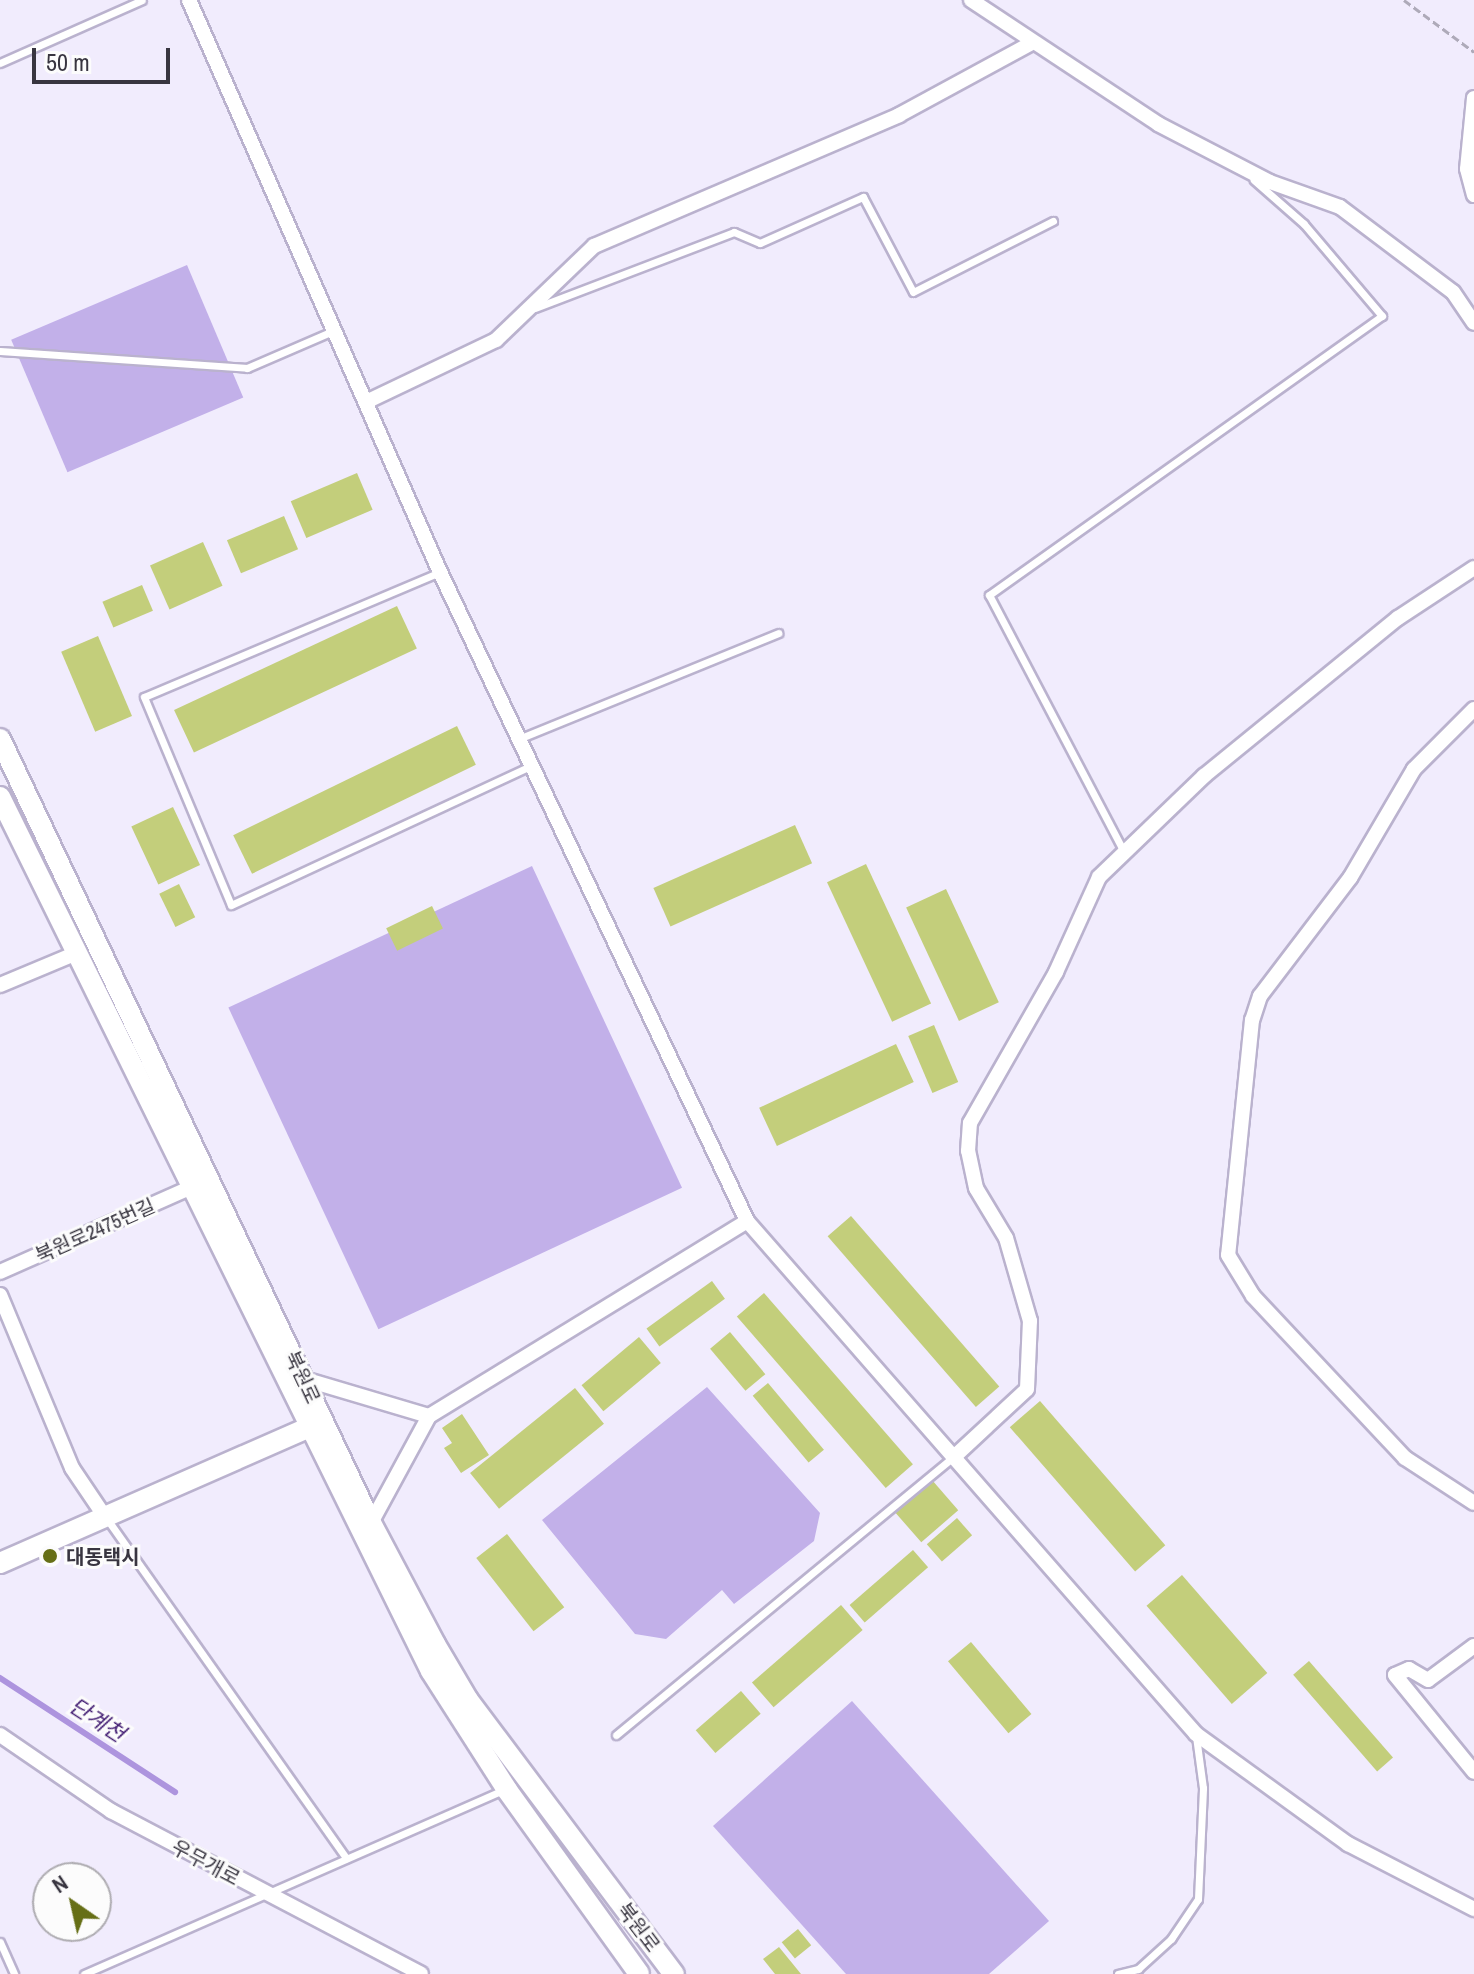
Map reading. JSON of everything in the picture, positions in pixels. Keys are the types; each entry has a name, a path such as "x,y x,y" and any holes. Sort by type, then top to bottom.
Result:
{"street":[{"path":"189,0 440,572 747,1221 1196,1734 1348,1844 1474,1909"},
{"path":"971,0 1030,44 1237,165 1340,207 1453,292 1474,323"},
{"path":"366,402 496,340 594,246 899,115 1030,44"},
{"path":"1474,98 1467,169 1474,195"},
{"path":"955,1456 1027,1389 1029,1348 1030,1321 1006,1238 976,1188 968,1151 970,1123 1056,972 1099,877 1123,850 1204,776 1398,618 1474,568"},
{"path":"1474,709 1414,769 1350,878 1260,996 1252,1020 1228,1255 1253,1296 1405,1458 1474,1503"},
{"name":"북원로","path":"0,739 304,1379 315,1425 431,1671 507,1790 639,1974"},
{"name":"북원로","path":"0,797 190,1188 315,1425 468,1700 674,1974"},
{"path":"0,985 74,954"},
{"name":"북원로2475번길","path":"0,1272 190,1188"},
{"path":"371,1523 429,1416 747,1221"},
{"path":"0,1295 72,1468 105,1517"},
{"path":"304,1379 429,1416"},
{"path":"0,1563 315,1425"},
{"path":"1474,1646 1428,1680 1409,1669 1395,1675 1474,1772"},
{"name":"우무개로","path":"0,1735 111,1811 421,1974"}],"lane":[{"path":"0,63 142,0"},
{"path":"1123,850 989,595 1382,316 1304,224 1237,165"},
{"path":"525,311 734,232 760,243 863,197 913,292 1053,221"},
{"path":"0,351 247,368 335,330"},
{"path":"440,572 144,697 231,905 533,765"},
{"path":"521,738 778,633"},
{"path":"616,1735 955,1456"},
{"path":"105,1517 346,1858"},
{"path":"1118,1974 1138,1969 1171,1939 1198,1899 1203,1788 1196,1734"},
{"path":"84,1974 264,1893 507,1790"},
{"path":"0,1942 14,1974"}],"path":[{"path":"1404,0 1474,52"}],"shaded area":[{"path":"187,265 243,398 67,472 11,340"},
{"path":"532,866 682,1188 378,1329 228,1008"},
{"path":"707,1387 820,1513 814,1541 734,1604 722,1590 666,1639 635,1634 542,1520"},
{"path":"852,1701 1049,1921 989,1974 846,1974 713,1826"}],"building":[{"path":"357,473 373,510 306,538 291,501"},
{"path":"284,516 298,549 241,573 227,540"},
{"path":"203,542 223,586 170,609 150,566"},
{"path":"142,585 153,611 113,628 102,602"},
{"path":"397,606 417,649 194,753 174,710"},
{"path":"98,636 132,716 95,732 61,652"},
{"path":"457,726 476,765 252,874 233,835"},
{"path":"173,807 200,865 158,884 131,826"},
{"path":"795,825 812,863 670,926 653,888"},
{"path":"866,864 931,1004 892,1022 827,882"},
{"path":"179,884 195,917 175,927 159,894"},
{"path":"946,889 999,1002 959,1021 906,908"},
{"path":"432,906 443,928 397,951 386,928"},
{"path":"934,1025 958,1082 932,1093 908,1036"},
{"path":"896,1044 914,1082 777,1146 759,1108"},
{"path":"851,1216 999,1387 976,1407 828,1236"},
{"path":"712,1281 725,1299 659,1346 646,1329"},
{"path":"764,1293 913,1464 886,1488 737,1317"},
{"path":"730,1332 765,1374 745,1391 710,1349"},
{"path":"639,1337 661,1363 603,1411 582,1385"},
{"path":"768,1383 824,1450 809,1463 753,1396"},
{"path":"575,1388 604,1424 499,1509 470,1473"},
{"path":"1040,1401 1165,1545 1135,1571 1010,1427"},
{"path":"462,1414 489,1455 461,1473 444,1448 452,1443 442,1428"},
{"path":"932,1480 958,1510 921,1542 895,1512"},
{"path":"957,1518 972,1535 942,1562 927,1544"},
{"path":"507,1534 564,1607 534,1631 476,1558"},
{"path":"913,1550 928,1567 865,1622 850,1605"},
{"path":"1182,1575 1267,1673 1232,1704 1147,1606"},
{"path":"841,1605 863,1630 774,1707 752,1682"},
{"path":"971,1642 1031,1714 1008,1733 948,1661"},
{"path":"1309,1661 1393,1758 1377,1771 1293,1675"},
{"path":"741,1691 761,1714 715,1753 696,1730"},
{"path":"798,1929 811,1945 795,1959 782,1942"},
{"path":"779,1947 801,1974 775,1974 763,1959"}],"waterway":[{"name":"단계천","path":"0,1678 175,1792"}],"place":[{"name":"대동택시","path":"50,1556"}]}
